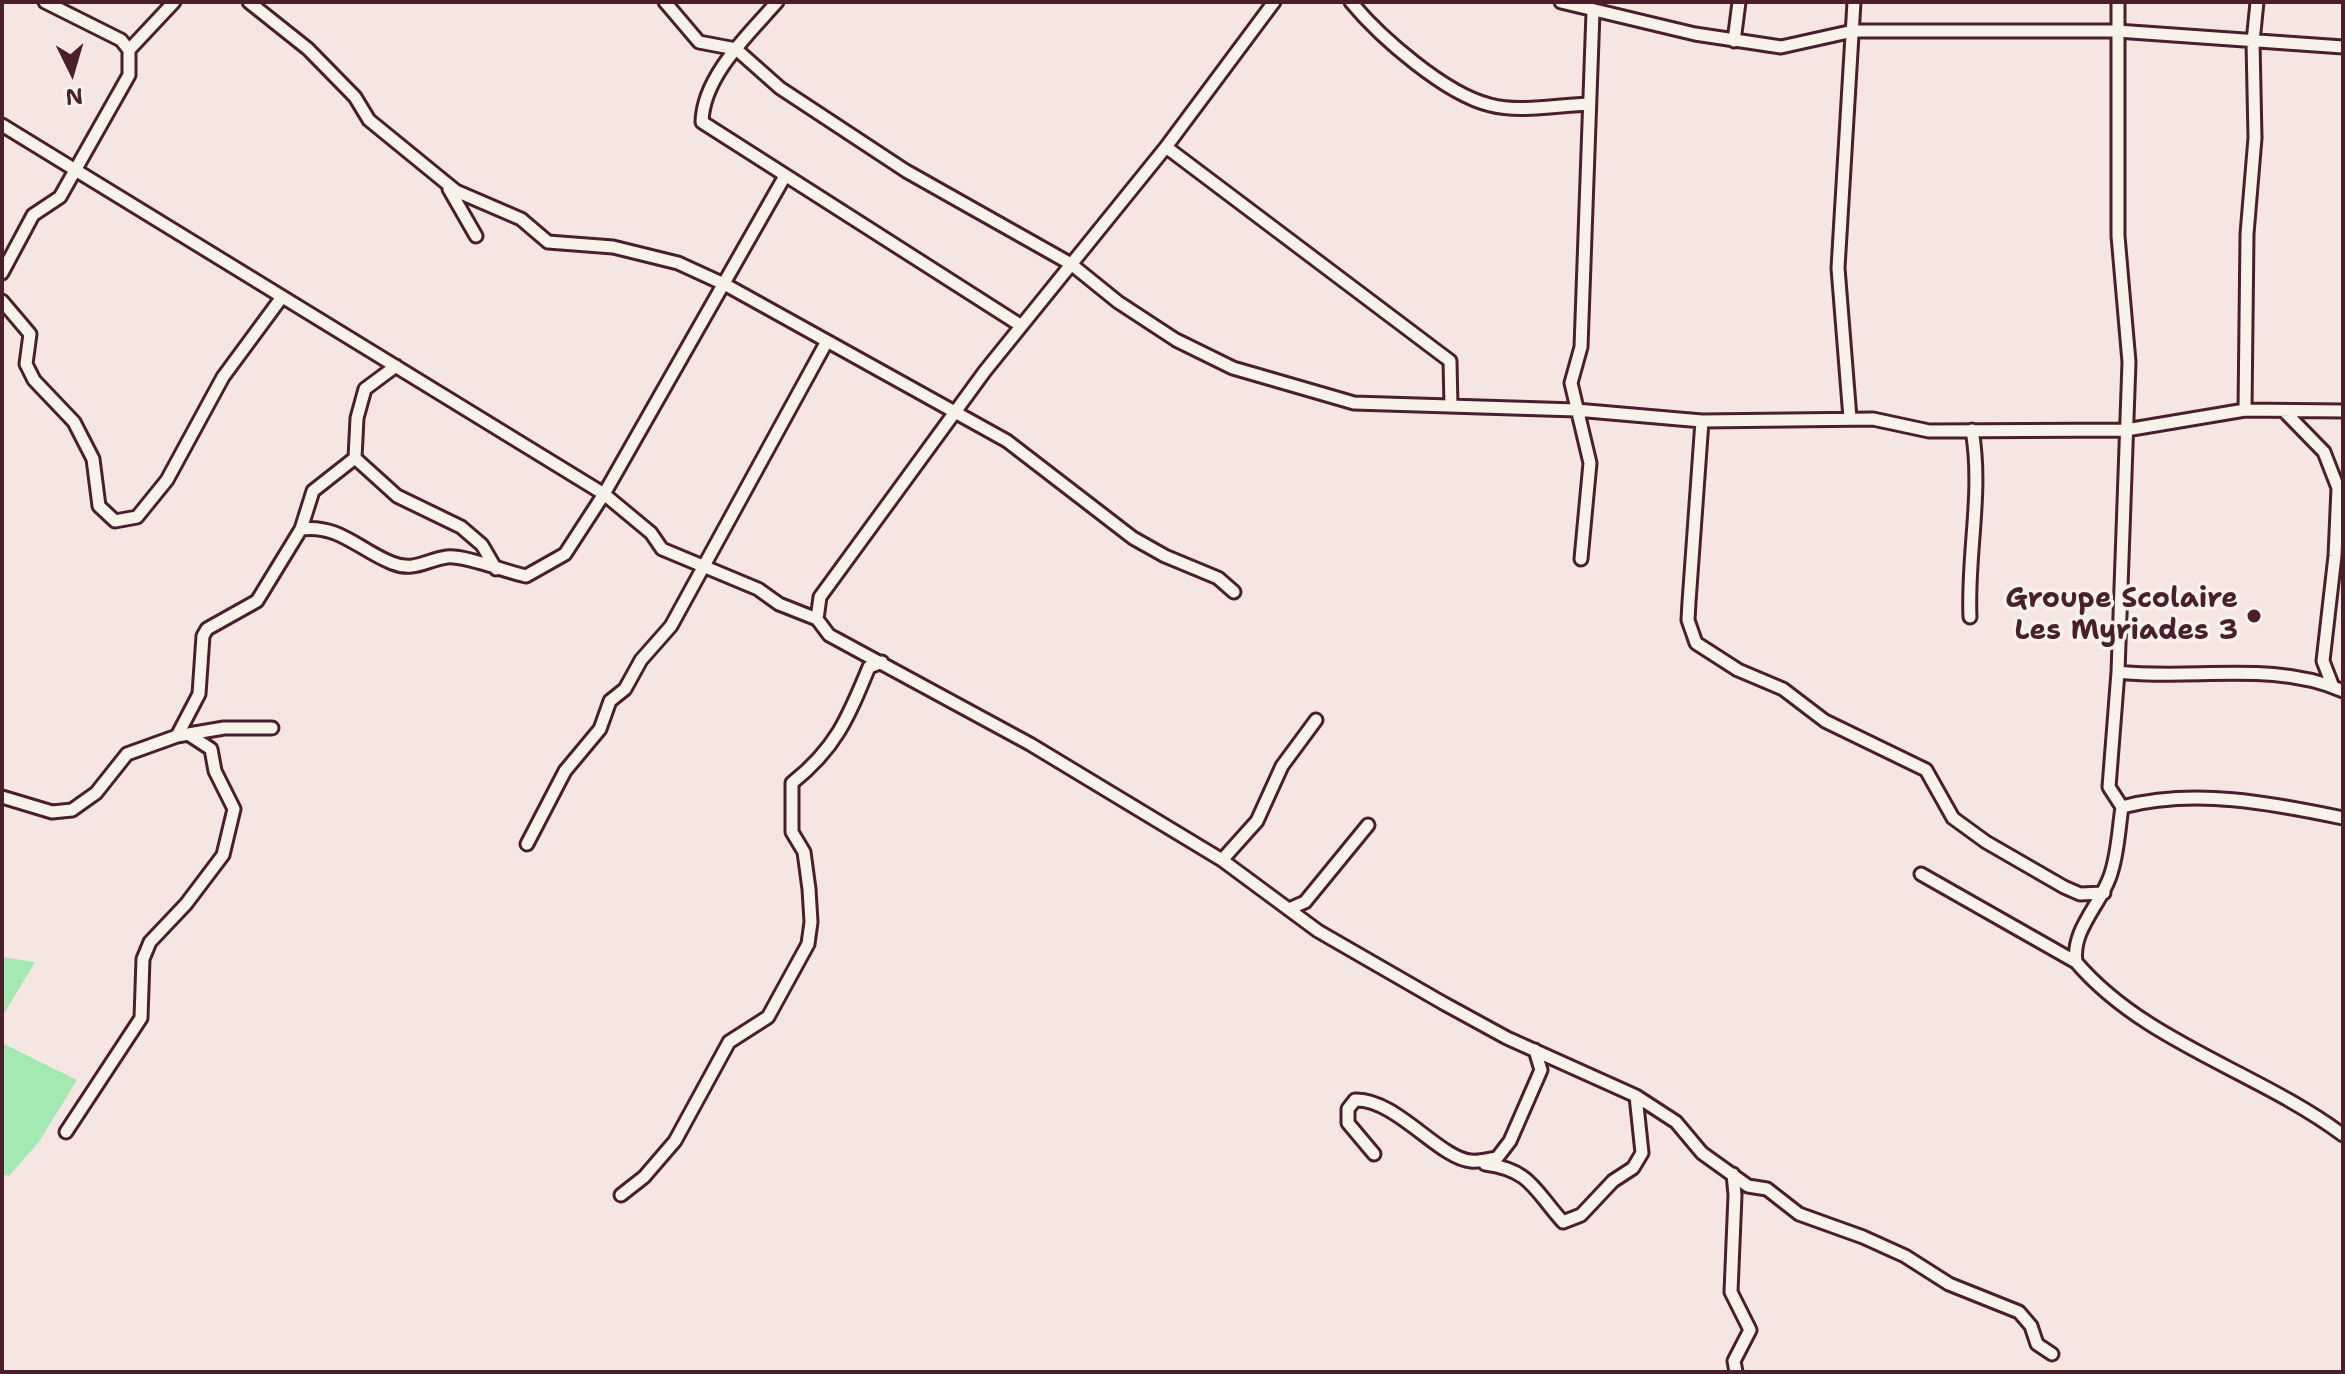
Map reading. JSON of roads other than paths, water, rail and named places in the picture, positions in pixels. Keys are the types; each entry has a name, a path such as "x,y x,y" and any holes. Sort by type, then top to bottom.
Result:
{"street":[{"path":"2,273 33,215 60,197 129,75 129,50 121,40 45,2"},
{"path":"129,50 174,2"},
{"path":"249,2 258,12 287,29 355,97 369,120 456,191 521,219 548,242 613,247 678,263 726,285 1007,441 1133,538 1165,556 1218,578 1234,592"},
{"path":"665,2 699,42 736,49 780,88 906,171 1071,264 1118,302 1165,332 1233,368 1354,403 1576,410 1702,421 1873,419 1929,431 2126,430 2245,410 2343,411"},
{"path":"777,2 736,49 702,103 702,122 1020,325"},
{"path":"817,619 820,597 1020,325 1166,147 1274,2"},
{"path":"1351,2 1432,76 1463,95 1492,106 1589,104"},
{"path":"1561,2 1593,12 1734,41 1781,47 1853,31 2117,31 2343,47"},
{"path":"1734,41 1739,2"},
{"path":"1850,418 1838,268 1854,2"},
{"path":"2076,962 2074,948 2085,921 2104,893 2113,869 2122,807 2109,787 2118,672 2129,362 2123,327 2118,236 2118,2"},
{"path":"2245,410 2247,234 2255,138 2253,42 2257,2"},
{"path":"1581,559 1590,463 1571,383 1581,347 1593,12"},
{"path":"2,125 76,167 604,494 651,533 662,549 817,619 829,635 1030,744 1222,860 1318,931 1443,1003 1535,1050 1636,1096 1676,1122 1702,1153 1748,1186 1767,1189 1799,1214 1891,1249 1949,1284 2000,1301 2019,1312 2031,1326 2037,1344 2052,1354"},
{"path":"1166,147 1276,227 1363,298 1434,346 1450,361 1451,406"},
{"path":"301,529 317,527 342,533 393,564 415,568 448,557 526,576 565,554 604,494 726,285 785,176"},
{"path":"444,182 476,236"},
{"path":"2,301 30,334 26,364 34,380 74,422 93,459 99,506 115,521 137,517 167,480 223,377 282,297"},
{"path":"527,844 565,771 600,729 610,701 625,689 641,660 671,626 826,343"},
{"path":"177,736 199,694 203,636 207,629 257,601 301,529 313,491 355,458 357,418 365,389 396,366"},
{"path":"2285,412 2324,452 2338,488 2335,556 2323,661 2338,689"},
{"path":"1702,421 1688,620 1696,643 1738,670 1783,689 1835,727 1926,770 1953,818 1986,842 2080,894 2104,893"},
{"path":"1970,617 1969,559 1977,458 1972,430"},
{"path":"355,458 397,496 461,527 482,545 496,569"},
{"path":"621,1195 644,1177 675,1141 729,1042 768,1017 808,944 811,922 809,889 804,852 792,832 792,783 821,761 835,742 869,667 882,662"},
{"path":"2118,672 2159,675 2261,674 2338,689"},
{"path":"1222,860 1257,821 1282,766 1316,720"},
{"path":"2,797 52,812 72,810 96,793 127,754 177,736 224,728 272,728"},
{"path":"66,1132 141,1018 143,959 150,942 186,904 223,855 234,809 215,771 211,749 191,736"},
{"path":"2122,807 2149,800 2204,797 2343,818"},
{"path":"1289,909 1305,902 1368,825"},
{"path":"1921,874 2076,962 2092,981 2158,1028 2343,1135"},
{"path":"1469,1162 1497,1158 1510,1141 1541,1070 1535,1050"},
{"path":"1374,1154 1348,1123 1348,1109 1355,1100 1367,1100 1384,1108 1469,1162 1506,1166 1526,1175 1563,1222 1581,1215 1613,1181 1633,1168 1642,1153 1636,1096"},
{"path":"1732,1174 1735,1195 1731,1292 1750,1330 1734,1361 1736,1372"}],"place":[{"name":"Groupe Scolaire Les Myriades 3","path":"2254,616"}]}
